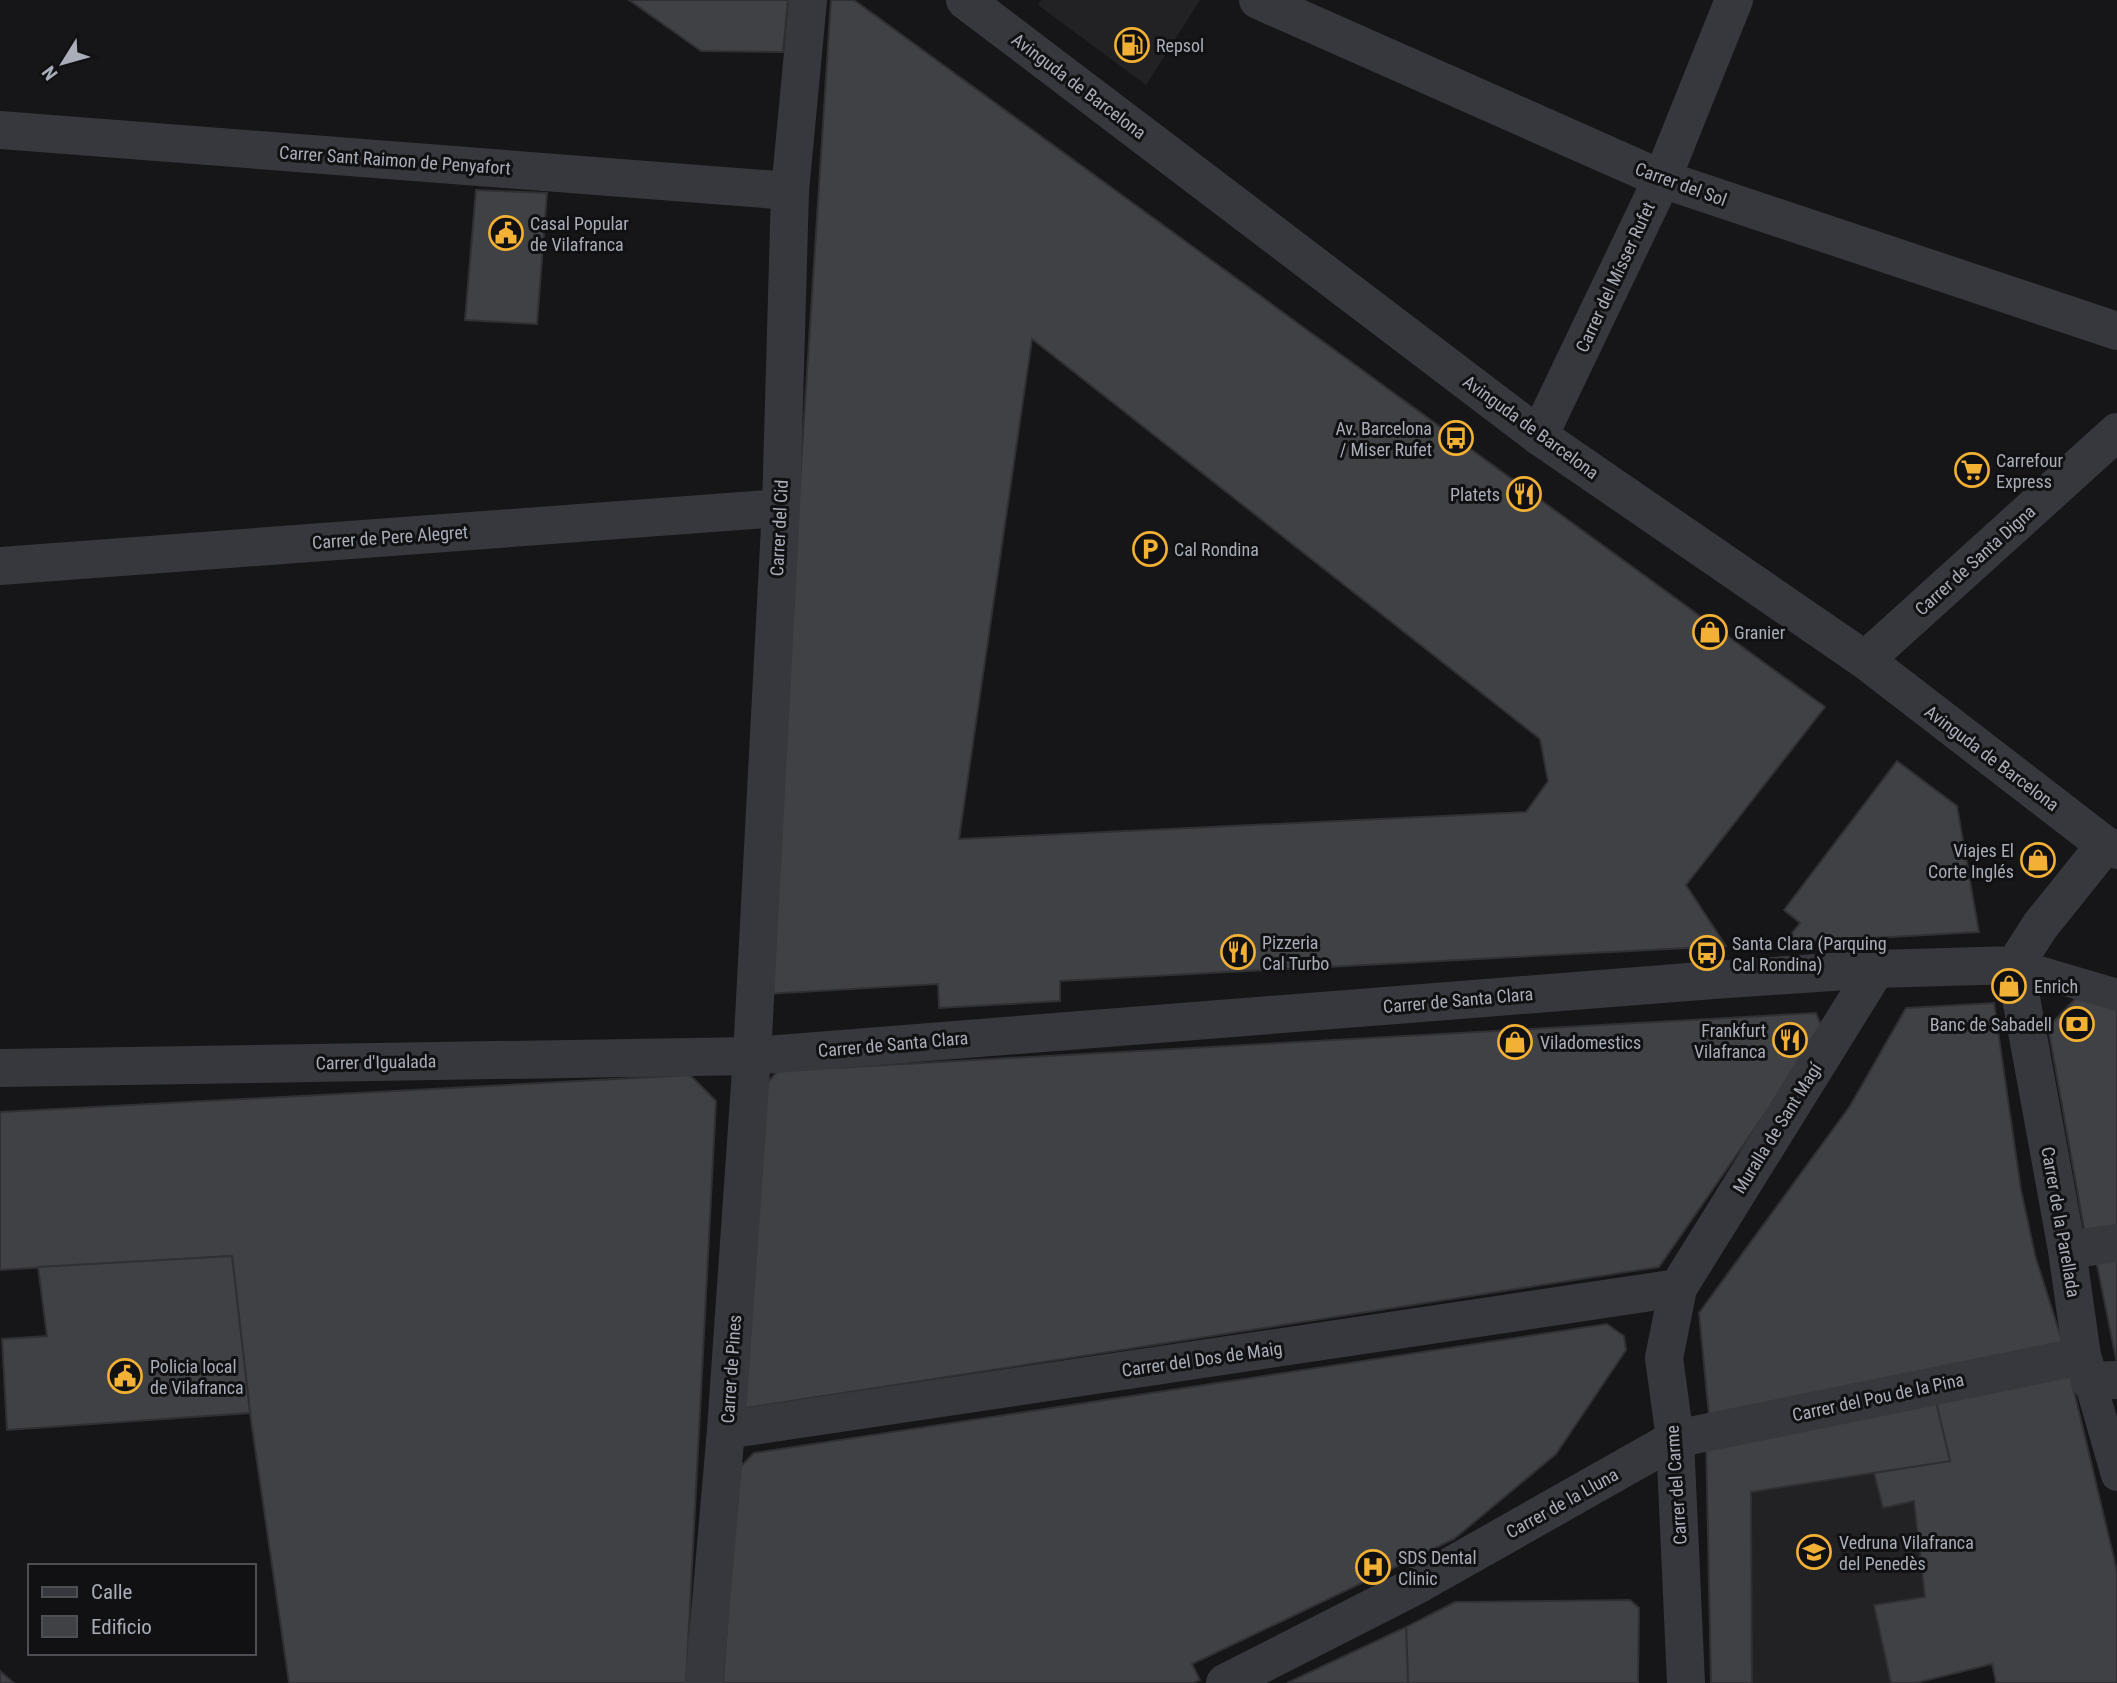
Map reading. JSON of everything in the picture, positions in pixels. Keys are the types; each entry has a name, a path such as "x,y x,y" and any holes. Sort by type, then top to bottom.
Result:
{"street":[{"name":"Carrer del Cid","path":"752,1055 781,508 790,191 807,0"},
{"name":"Carrer del Sol","path":"1258,0 1661,179 2117,331"},
{"name":"Carrer del Mísser Rufet","path":"1539,436 1661,179 1734,0"},
{"name":"Avinguda de Barcelona","path":"986,6 1539,436 1865,660 2111,848"},
{"name":"Carrer Sant Raimon de Penyafort","path":"0,130 790,191"},
{"name":"Carrer de Santa Digna","path":"1865,660 2117,432"},
{"name":"Carrer de Pere Alegret","path":"0,566 781,508"},
{"path":"2111,848 2040,926 2015,965 2117,995"},
{"name":"Carrer de Santa Clara","path":"752,1055 1876,969 2015,965"},
{"name":"Carrer de la Parellada","path":"2015,965 2067,1250 2117,1475"},
{"name":"Muralla de Sant Magí","path":"1678,1288 1876,969"},
{"name":"Carrer d'Igualada","path":"0,1068 752,1055"},
{"name":"Carrer de Pines","path":"704,1683 726,1430 752,1055"},
{"path":"2067,1250 2117,1244"},
{"name":"Carrer del Dos de Maig","path":"726,1430 1678,1288"},
{"name":"Carrer del Carme","path":"1678,1288 1664,1358 1675,1439 1686,1683"},
{"name":"Carrer del Pou de la Pina","path":"1675,1439 2096,1372"},
{"name":"Carrer de la Lluna","path":"1224,1683 1417,1585 1675,1439"}],"shaded area":[{"name":"Repsol","path":"1041,0 1200,0 1146,85 1038,5"},
{"name":"Vedruna Vilafranca del Penedès","path":"1935,1398 1950,1461 1874,1474 1883,1507 1914,1501 1925,1597 1874,1606 1891,1683 1711,1683 1706,1439"}],"building":[{"path":"629,0 788,0 783,52 701,51"},
{"path":"831,0 854,0 1825,707 1686,885 1726,946 1060,981 1060,1001 939,1008 938,984 767,994","holes":["1032,339 1540,739 1548,781 1526,812 959,839"]},
{"path":"476,190 547,193 537,324 465,320"},
{"path":"1897,761 1957,806 1979,932 1784,943 1800,923 1784,910"},
{"path":"2078,996 2117,1007 2117,1236 2086,1240 2048,1027"},
{"path":"1994,1003 2021,1190 2035,1255 2066,1354 1709,1416 1699,1313 1850,1106 1906,1008"},
{"path":"1816,1013 1823,1030 1659,1267 739,1409 756,1094 778,1071"},
{"path":"690,1075 716,1101 686,1683 289,1683 250,1413 232,1256 0,1270 0,1112"},
{"name":"Policia local de Vilafranca","path":"232,1256 250,1413 7,1430 2,1339 47,1336 38,1267"},
{"path":"2096,1260 2117,1260 2117,1364"},
{"path":"1607,1324 1624,1336 1626,1350 1556,1454 1454,1539 1192,1664 1200,1680 1193,1683 723,1683 738,1469 754,1453"},
{"path":"2070,1374 2117,1571 2117,1683 1996,1683 1992,1664 1916,1683 1891,1683 1874,1605 1925,1597 1914,1501 1883,1508 1874,1473 1950,1461 1935,1398"},
{"path":"1935,1398 1950,1461 1751,1492 1752,1683 1711,1683 1706,1439"},
{"path":"1630,1600 1639,1608 1638,1683 1408,1683 1406,1627 1455,1602"},
{"path":"1406,1627 1408,1683 1287,1683"},
{"path":"0,1671 14,1683 0,1683"}],"place":[{"name":"Repsol","path":"1132,45"},
{"name":"Casal Popular de Vilafranca","path":"506,233"},
{"name":"Av. Barcelona / Miser Rufet","path":"1456,438"},
{"name":"Carrefour Express","path":"1972,470"},
{"name":"Platets","path":"1524,494"},
{"name":"Cal Rondina","path":"1150,549"},
{"name":"Granier","path":"1710,632"},
{"name":"Viajes El Corte Inglés","path":"2038,860"},
{"name":"Pizzeria Cal Turbo","path":"1238,952"},
{"name":"Santa Clara (Parquing Cal Rondina)","path":"1707,953"},
{"name":"Enrich","path":"2009,986"},
{"name":"Banc de Sabadell","path":"2077,1024"},
{"name":"Frankfurt Vilafranca","path":"1790,1040"},
{"name":"Viladomestics","path":"1515,1042"},
{"name":"Policia local de Vilafranca","path":"125,1376"},
{"name":"Vedruna Vilafranca del Penedès","path":"1814,1552"},
{"name":"SDS Dental Clinic","path":"1373,1567"}]}
